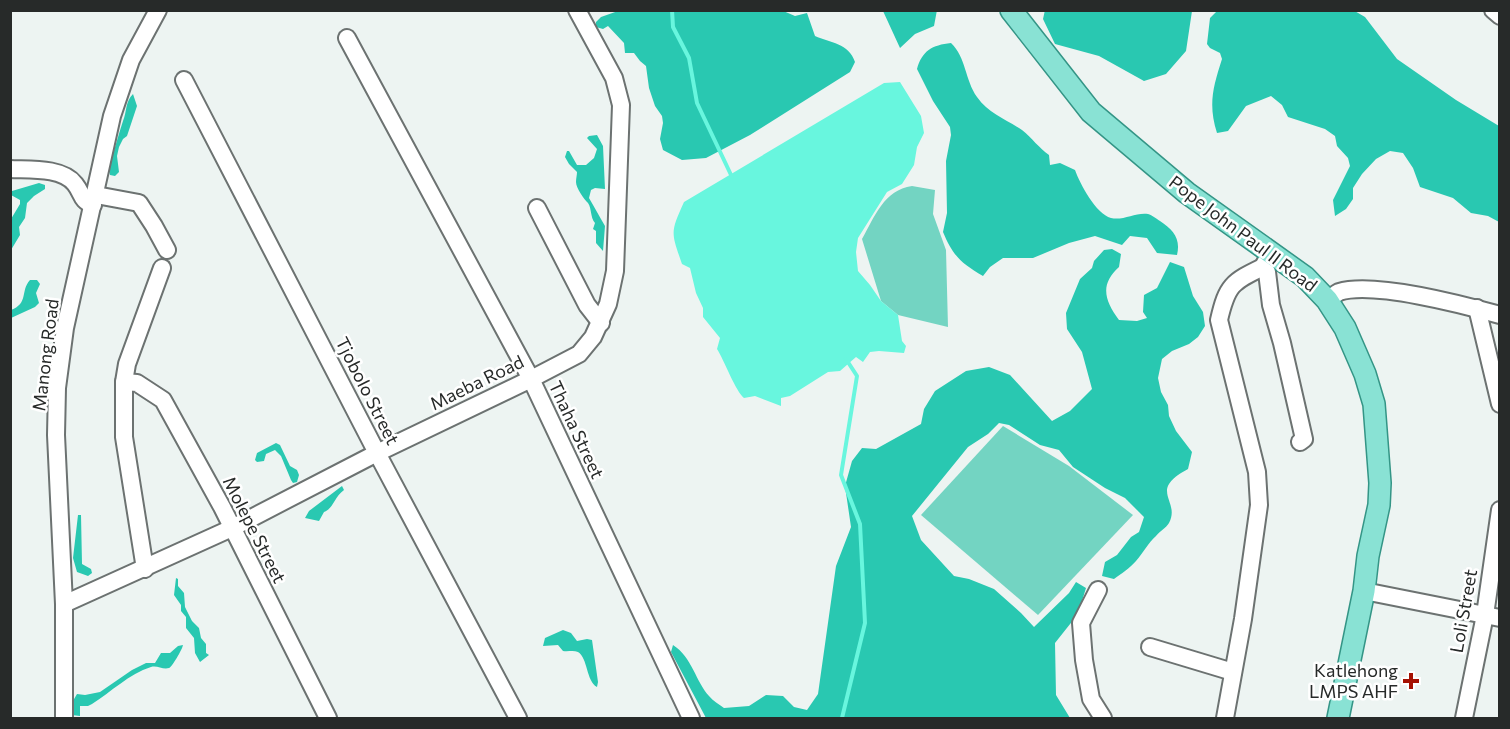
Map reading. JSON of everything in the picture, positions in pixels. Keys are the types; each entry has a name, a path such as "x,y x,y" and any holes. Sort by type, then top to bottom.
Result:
{"main road":[{"name":"Pope John Paul II Road","path":"1011,10 1091,112 1267,260 1305,277 1328,300 1345,328 1365,374 1374,404 1379,455 1379,505 1338,718"}],"street":[{"name":"Manong Road","path":"64,718 64,604 56,435 57,388 65,328 112,116 131,60 158,10"},
{"name":"Maeba Road","path":"64,604 232,528 377,453 531,379 579,354 593,338 608,304 615,271 621,105 614,78 577,10"},
{"path":"1493,10 1500,16"},
{"name":"Thaha Street","path":"347,38 531,379 691,718"},
{"name":"Tjobolo Street","path":"184,80 377,453 518,718"},
{"path":"10,169 49,171 64,176 74,183 85,202 94,200 139,203 166,250"},
{"path":"537,208 587,305 601,323"},
{"path":"1267,260 1271,306 1304,439 1300,442"},
{"path":"1225,718 1243,619 1259,505 1257,472 1219,320 1224,297 1232,284 1267,260"},
{"path":"145,569 124,437 124,382 127,364 162,268"},
{"path":"1328,300 1339,292 1370,289 1477,308 1500,315"},
{"path":"1477,308 1500,404"},
{"name":"Molepe Street","path":"124,382 137,383 163,400 232,528 328,718"},
{"name":"Loli Street","path":"1464,718 1492,617 1500,510"},
{"path":"1098,590 1081,623 1084,660 1091,699 1103,718"},
{"path":"1364,591 1492,617"},
{"path":"1150,647 1233,672"}],"shaded area":[{"path":"781,10 795,16 807,13 815,36 844,47 852,56 855,62 850,72 750,135 706,158 682,160 663,150 660,139 662,116 655,106 649,88 646,66 634,53 625,53 624,43 608,26 603,29 596,27 596,22 601,17 618,11"},
{"path":"937,10 934,26 915,34 900,48 883,11"},
{"path":"1045,10 1192,11 1186,51 1166,74 1144,81 1099,56 1055,44 1043,19"},
{"path":"1353,10 1365,17 1397,59 1456,100 1499,126 1499,222 1488,216 1471,213 1453,198 1420,187 1413,168 1403,153 1390,151 1376,159 1362,174 1353,188 1353,199 1346,209 1335,216 1333,200 1350,166 1348,158 1337,146 1335,136 1325,129 1288,117 1282,105 1271,96 1246,106 1228,131 1217,133 1212,105 1216,78 1222,59 1220,53 1207,44 1210,18 1217,11"},
{"path":"951,43 960,55 973,90 987,108 1026,133 1049,155 1050,165 1060,163 1075,170 1089,198 1105,215 1116,219 1148,214 1165,224 1177,239 1177,255 1157,253 1147,238 1130,236 1122,245 1095,236 1069,243 1033,258 1003,258 990,267 983,276 963,263 950,247 943,232 947,213 946,161 951,135 950,127 933,101 917,69 925,53 938,45"},
{"path":"900,82 921,116 924,133 917,147 914,165 902,184 887,192 858,238 856,252 858,271 881,301 898,315 902,341 906,346 904,353 870,352 863,362 856,357 840,371 828,372 790,396 781,398 781,406 755,396 744,398 717,349 720,338 703,317 703,308 696,293 690,268 682,264 676,245 674,227 684,202 884,83"},
{"path":"133,94 137,106 127,136 119,147 117,156 119,172 115,176 110,175 108,167 127,103"},
{"path":"597,135 603,146 605,189 591,190 589,198 605,226 603,251 596,243 596,231 593,229 595,223 589,205 576,184 577,172 565,157 569,151 577,165 586,165 594,158 597,149 587,138"},
{"path":"39,183 45,185 45,189 27,203 25,218 19,227 20,235 11,250 11,219 20,204 20,200 11,195 12,191"},
{"path":"912,186 935,190 933,214 946,250 948,327 898,315 881,301 862,239 887,198 902,188"},
{"path":"1112,249 1121,254 1119,267 1109,280 1106,292 1110,306 1119,320 1137,321 1147,318 1143,312 1144,295 1157,288 1170,262 1184,267 1193,296 1203,312 1205,326 1198,337 1162,359 1158,378 1161,392 1168,405 1169,416 1176,431 1192,452 1188,469 1169,483 1167,490 1172,515 1168,525 1125,571 1114,579 1102,576 1105,562 1117,555 1131,537 1139,532 1144,517 1125,498 1073,467 1059,450 1040,445 1009,425 999,423 988,434 968,447 912,516 921,540 954,576 994,589 1034,627 1069,593 1076,582 1086,588 1078,614 1055,643 1056,695 1070,718 706,718 671,652 673,645 685,656 709,696 724,708 749,706 766,695 783,696 794,707 807,710 818,694 836,566 851,527 845,486 852,461 862,448 876,449 921,424 924,409 935,391 966,371 989,367 1010,375 1052,421 1070,411 1092,389 1082,352 1067,329 1066,313 1080,279 1092,268 1094,261 1104,250"},
{"path":"30,280 37,280 40,284 36,293 39,303 11,318 11,310 20,304"},
{"path":"1003,426 1069,466 1133,515 1038,615 921,515"},
{"path":"276,443 280,445 290,466 297,470 299,475 297,482 293,483 281,456 275,450 266,454 264,461 255,460 257,453"},
{"path":"342,486 344,490 319,521 305,518 309,511"},
{"path":"78,515 81,515 82,564 91,569 92,573 88,576 77,572 73,558"},
{"path":"176,578 178,586 184,593 185,607 192,621 199,628 201,638 206,644 206,653 209,655 200,662 195,653 194,638 186,628 186,617 174,595"},
{"path":"563,630 571,633 577,641 592,640 597,687 593,684 584,659 578,652 563,651 558,645 543,646 545,638"},
{"path":"183,645 169,668 153,667 143,670 92,704 80,706 80,716 72,715 70,706 77,694 100,692 132,670 146,663 155,663 161,653 170,653"}],"waterway":[{"path":"672,10 673,27 689,58 697,103 732,177"},
{"path":"842,718 865,623 860,524 841,475 857,376 846,359"}],"place":[{"name":"Katlehong LMPS AHF","path":"1411,681"}]}
